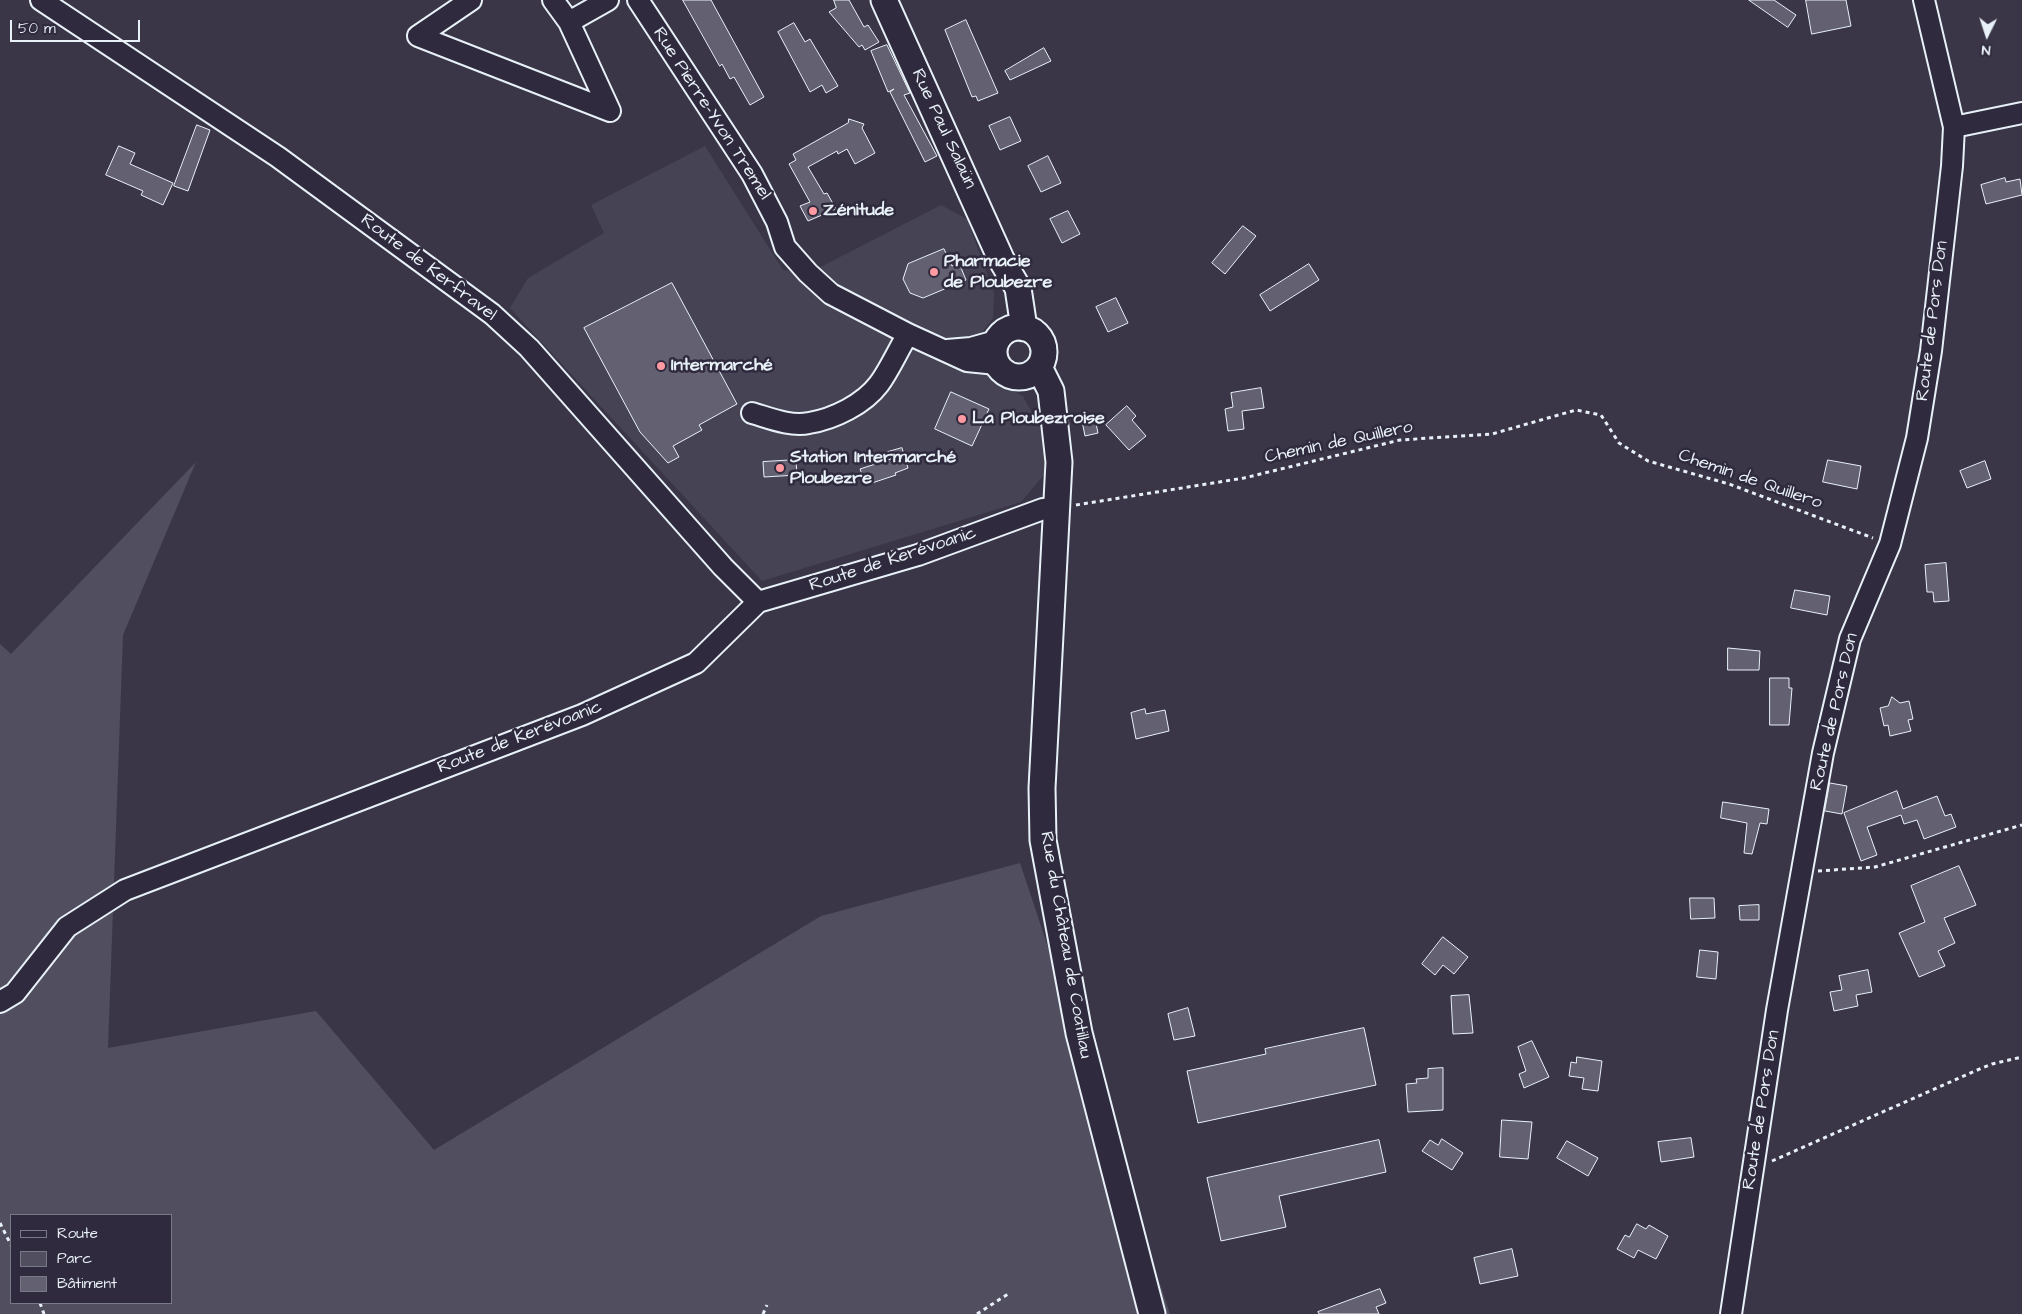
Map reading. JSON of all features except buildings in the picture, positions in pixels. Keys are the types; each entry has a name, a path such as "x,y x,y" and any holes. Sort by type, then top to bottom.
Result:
{"main road":[{"name":"Rue Paul Salaün","path":"884,0 1001,259 1006,293 1006,341"},
{"path":"1033,332 1040,339 1043,348 1043,358 1030,372 1012,376 1003,372 1006,341 1033,332"},
{"path":"1030,372 1054,419 1059,462 1058,508"},
{"name":"Rue du Château de Coatillau","path":"1058,508 1049,632 1042,778 1043,840 1079,1033 1152,1314"}],"street":[{"name":"Route de Kerfravel","path":"42,0 278,157 492,314 529,348 723,567 758,602"},
{"path":"470,0 418,36 610,111 568,22 553,0"},
{"path":"568,22 608,0"},
{"name":"Rue Pierre-Yvon Tremel","path":"638,0 752,174 777,222 784,247 808,273 831,294 908,334 945,350 971,348 1006,341"},
{"name":"Route de Pors Don","path":"1731,1314 1777,1010 1823,752 1850,639 1890,544 1917,438 1931,351 1952,166 1954,127 1924,0"},
{"path":"1954,127 2022,113"},
{"path":"752,412 780,421 808,424 841,412 867,398 880,384 908,334"},
{"name":"Route de Kerévoanic","path":"0,1002 15,993 66,927 125,890 582,716 696,663 758,602 918,555 1043,509 1058,508"}],"path":[{"name":"Chemin de Quillero","path":"1058,508 1244,478 1400,440 1492,434 1576,410 1601,415 1619,443 1648,461 1729,484 1890,544"},
{"path":"1802,870 1819,871 1875,866 2022,825"},
{"path":"1753,1169 1975,1071 1992,1064 2022,1057"},
{"path":"0,1223 10,1243"},
{"path":"977,1314 1008,1294"},
{"path":"763,1314 767,1305"}],"shaded area":[{"path":"705,146 783,270 807,274 941,205 967,219 994,293 993,318 981,334 988,377 1023,396 1041,430 1049,469 1021,502 762,581 510,308 528,278 604,233 591,205"}],"green space":[{"path":"196,462 123,635 108,1048 316,1011 434,1150 821,916 1020,863 1170,1314 0,1314 0,644 11,654"}],"place":[{"name":"Zénitude","path":"813,211"},
{"name":"Pharmacie de Ploubezre","path":"934,272"},
{"name":"Intermarché","path":"661,366"},
{"name":"La Ploubezroise","path":"962,419"},
{"name":"Station Intermarché Ploubezre","path":"780,468"}]}
